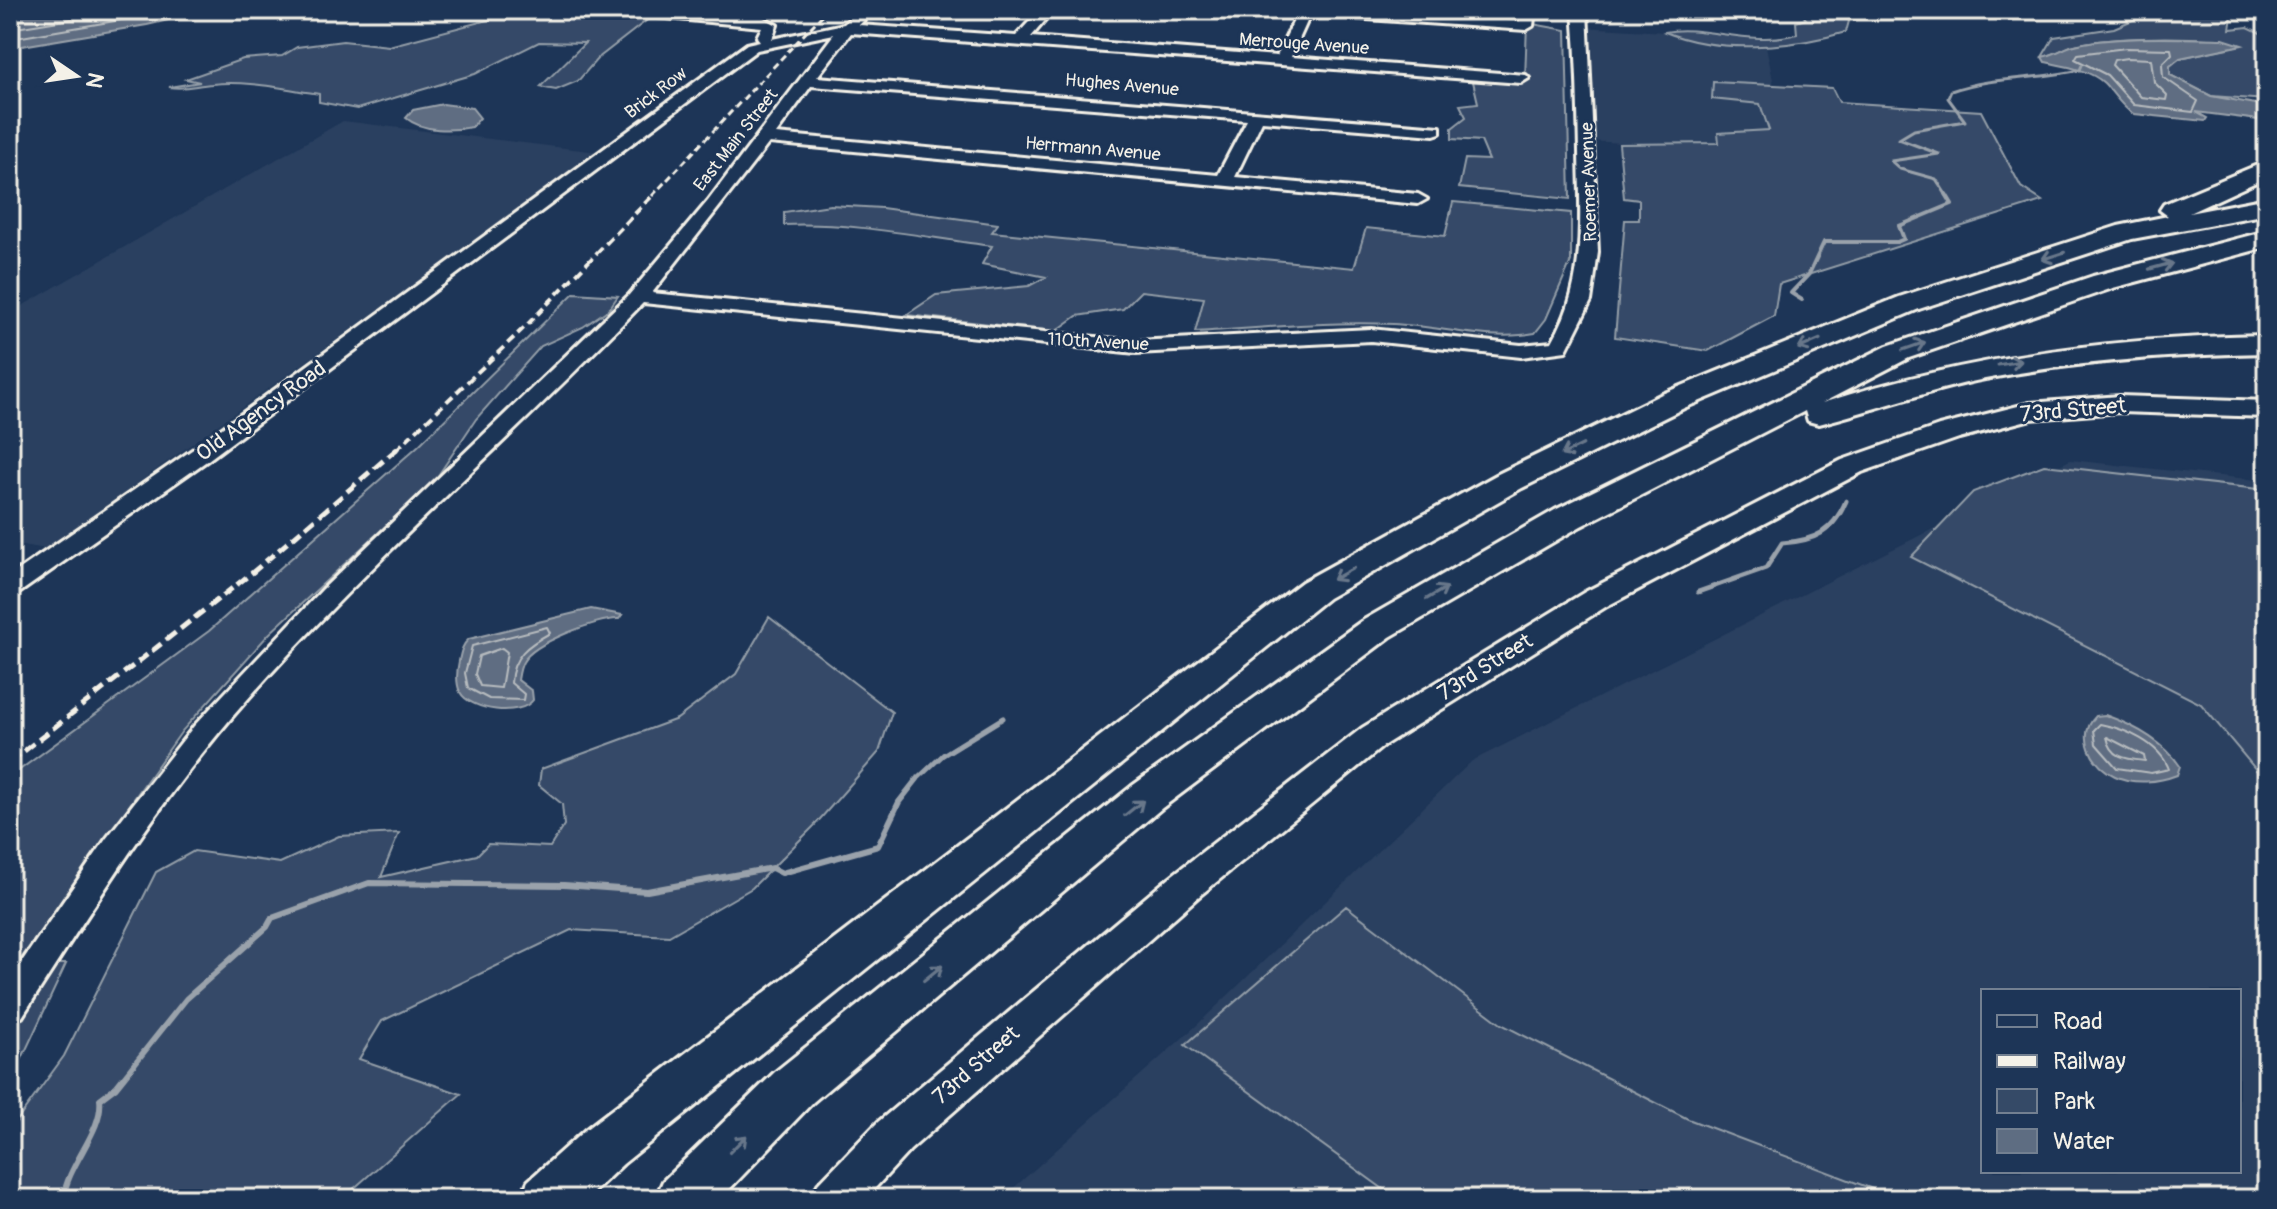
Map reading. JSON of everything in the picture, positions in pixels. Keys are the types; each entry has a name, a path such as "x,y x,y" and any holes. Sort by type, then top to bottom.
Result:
{"highway":[{"path":"548,1199 604,1147 1315,590 1510,481 1673,401 1909,303 2127,232 2267,168"},
{"path":"2127,232 2267,206"},
{"path":"683,1199 794,1087 1147,797 1376,629 1568,518 1898,352 2103,282 2267,239"},
{"path":"1568,518 1784,426 1888,390 2003,363 2094,351 2195,344 2267,344"}],"main road":[{"name":"73rd Street","path":"835,1199 894,1136 954,1084 1184,887 1374,736 1596,599 1852,466 1949,432 2030,411 2120,404 2267,409"}],"street":[{"path":"625,10 762,21 770,25 764,37 768,43"},
{"name":"East Main Street","path":"10,1007 157,791 235,697 318,608 638,297 765,138 845,28 867,10"},
{"path":"1020,41 1047,10"},
{"path":"1293,10 1526,26 1528,10"},
{"path":"1282,61 1306,10"},
{"name":"Roemer Avenue","path":"1559,347 1576,323 1592,257 1588,90 1580,10"},
{"name":"Brick Row","path":"508,228 737,57 768,43 845,28"},
{"name":"Merrouge Avenue","path":"845,28 1521,78"},
{"name":"Hughes Avenue","path":"806,81 1434,130"},
{"path":"1224,181 1257,116"},
{"name":"Herrmann Avenue","path":"765,138 1418,199"},
{"name":"Old Agency Road","path":"10,588 200,455 508,228"},
{"name":"110th Avenue","path":"638,297 1136,347 1371,335 1433,339 1521,351 1559,347"}],"shaded area":[{"path":"1582,27 1665,32 1677,37 1766,46 1774,85 1713,82 1712,99 1760,104 1769,130 1719,133 1719,143 1664,145 1587,141"},
{"path":"343,121 597,152 46,549 10,543 10,313"},
{"path":"2070,460 2267,481 2267,1199 1001,1199 1196,1026 1472,761"}],"green space":[{"path":"526,10 660,10 597,59 578,81 556,90 540,87 585,43 539,42 475,74 357,109 319,102 319,94 266,86 225,83 169,87 200,82 186,79 243,59 282,56 297,47 343,41 389,46"},
{"path":"1799,10 1837,10 1849,21 1846,32 1779,45 1731,46 1708,44 1665,32 1680,30 1779,37 1797,34 1796,22 1806,19"},
{"path":"2149,10 2233,10 2230,29 2248,27 2267,36 2267,100 2211,96 2170,75 2170,66 2180,58 2240,45 2225,41 2181,38 2107,40 2071,46 2042,57 2054,37 2114,28 2149,13"},
{"path":"1527,23 1566,30 1570,199 1459,188 1465,159 1489,160 1481,141 1452,139 1452,128 1466,117 1460,105 1478,103 1472,77 1525,80"},
{"path":"1713,82 1832,88 1839,102 1981,111 2021,187 2042,201 1779,284 1774,316 1708,351 1615,337 1625,220 1639,220 1639,200 1624,198 1619,144 1719,143 1718,133 1769,130 1760,104 1712,99"},
{"path":"1453,202 1571,213 1571,261 1546,319 1535,333 1500,336 1368,323 1195,332 1204,298 1141,291 1123,309 1077,316 1056,331 906,315 936,295 1029,286 1046,277 982,264 992,246 863,228 784,225 784,212 830,205 882,208 998,224 992,232 1354,268 1366,228 1445,236"},
{"path":"574,293 618,296 609,309 583,327 541,346 476,419 435,480 269,634 182,731 17,964 66,964 10,1084 10,777 209,631 418,446"},
{"path":"2044,465 2267,490 2267,783 2201,704 1911,557 1973,492"},
{"path":"769,617 892,712 879,752 814,826 752,888 669,936 571,930 382,1021 359,1059 461,1094 342,1199 10,1199 10,1112 16,1122 64,1056 156,872 194,851 280,863 339,836 399,833 381,877 477,855 488,844 550,847 564,825 562,804 539,785 541,769 677,719 736,674"},
{"path":"1346,906 1501,1024 1688,1119 1899,1199 1397,1199 1185,1045"}],"water":[{"path":"10,10 211,10 147,25 10,48"},
{"path":"2223,39 2242,45 2180,58 2170,66 2170,75 2211,96 2267,106 2267,121 2196,112 2207,118 2205,121 2134,114 2098,78 2045,62 2042,57 2071,46 2105,40"},
{"path":"443,104 472,108 480,118 472,127 447,130 421,126 406,118 413,110"},
{"path":"591,609 622,615 619,619 567,633 529,655 522,664 518,680 532,691 533,700 527,705 518,709 496,710 474,704 460,692 458,665 462,649 469,639"},
{"path":"2105,715 2137,729 2165,749 2180,766 2177,775 2154,781 2138,781 2122,779 2107,771 2094,757 2087,741 2090,724 2096,716"}],"waterway":[{"path":"1947,196 1936,179 1900,169 1891,161 1939,154 1899,139 1914,130 1965,121 1948,98 1951,91 1983,83 2080,70 2082,65"},
{"path":"1802,300 1791,293 1809,274 1824,242 1897,242 1904,239 1899,226 1952,204 1946,194"},
{"path":"1698,592 1766,568 1782,543 1804,540 1822,533 1835,520 1846,501"},
{"path":"917,780 943,755 1003,718"},
{"path":"63,1199 71,1173 97,1123 100,1099 116,1087 186,999 267,927 272,918 369,883 564,885 647,891 772,868 782,873 878,846 899,802 917,780"}],"railway":[{"path":"652,196 827,10"},
{"path":"396,450 528,324 654,194"},
{"path":"10,762 253,572 398,448"}]}
